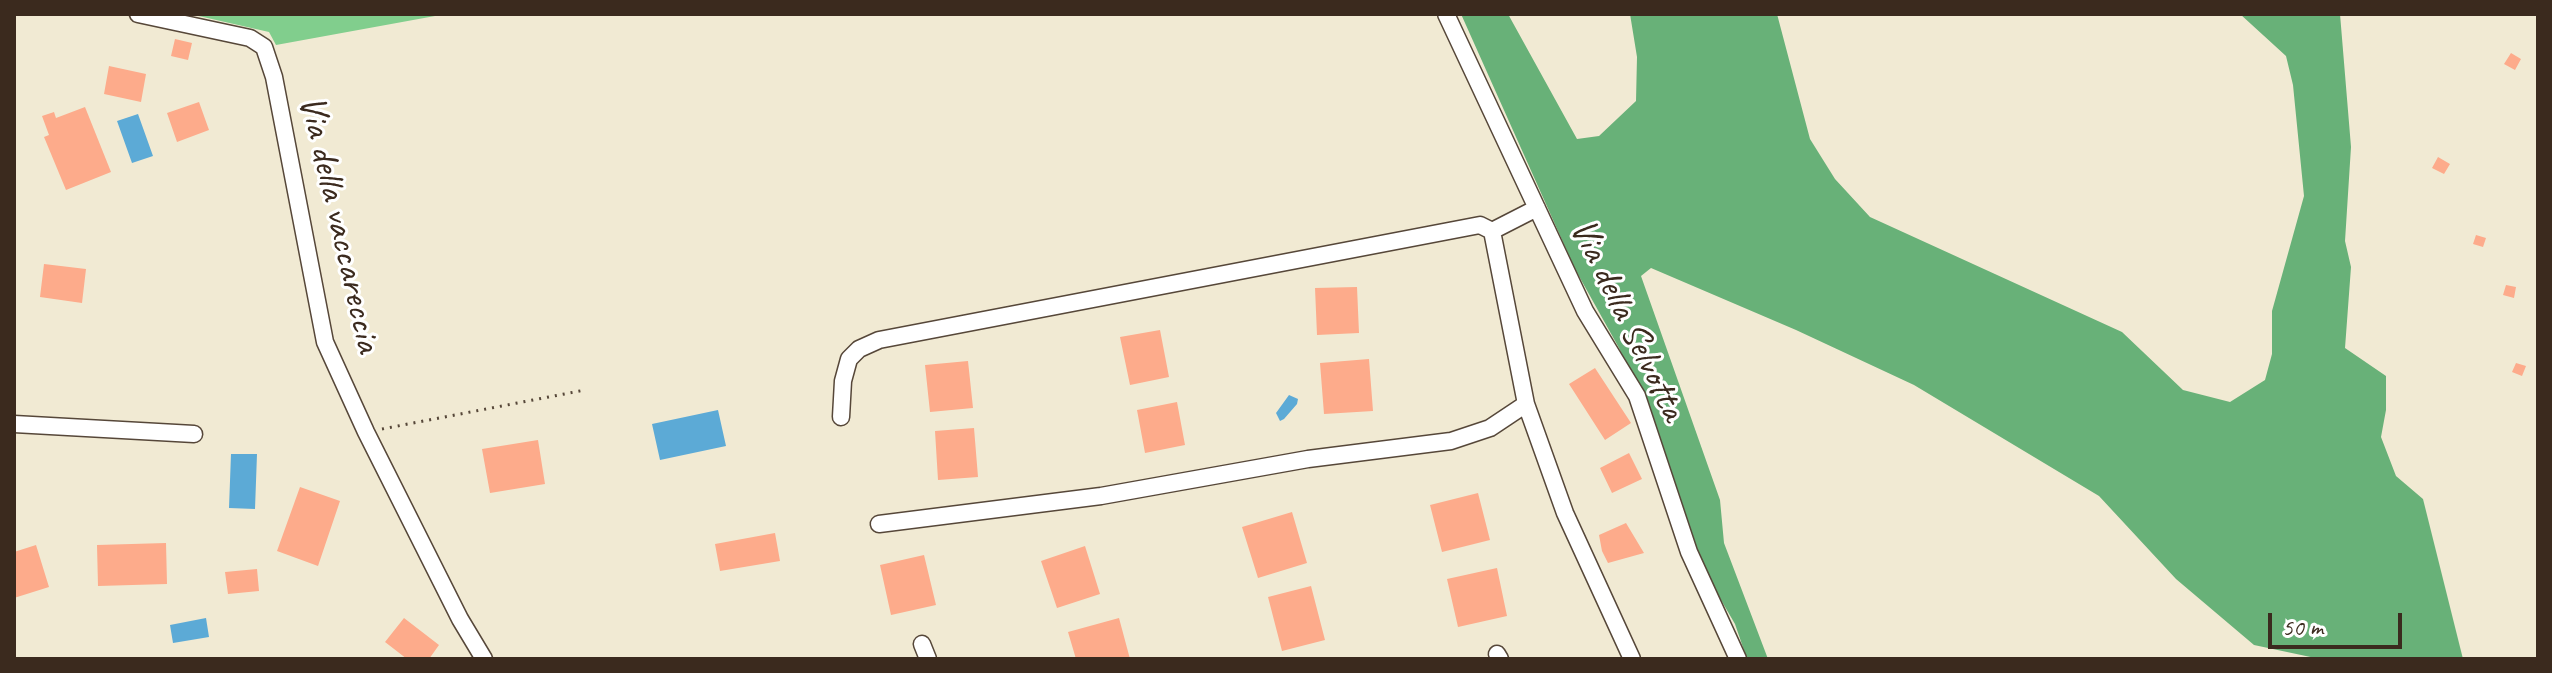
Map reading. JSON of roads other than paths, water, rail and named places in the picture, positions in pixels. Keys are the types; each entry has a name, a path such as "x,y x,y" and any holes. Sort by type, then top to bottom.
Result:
{"street":[{"name":"Via della vaccareccia","path":"138,14 250,38 264,47 274,77 325,342 366,432 460,619 484,659"},
{"name":"Via della Selvotta","path":"1446,14 1585,311 1637,396 1689,552 1738,659"},
{"path":"1492,231 1537,208"},
{"path":"841,417 843,381 849,359 859,349 879,340 1480,225 1492,231"},
{"path":"1492,231 1526,404 1565,513 1632,659"},
{"path":"879,524 1101,496 1295,461 1451,441 1490,428 1526,404"},
{"path":"14,424 194,434"}],"water":[{"path":"138,114 153,156 132,163 117,121"},
{"path":"1289,395 1298,399 1297,404 1280,421 1276,413"},
{"path":"718,410 726,446 660,460 652,424"},
{"path":"231,454 257,454 255,509 229,508"},
{"path":"206,618 209,637 173,643 170,625"}]}
